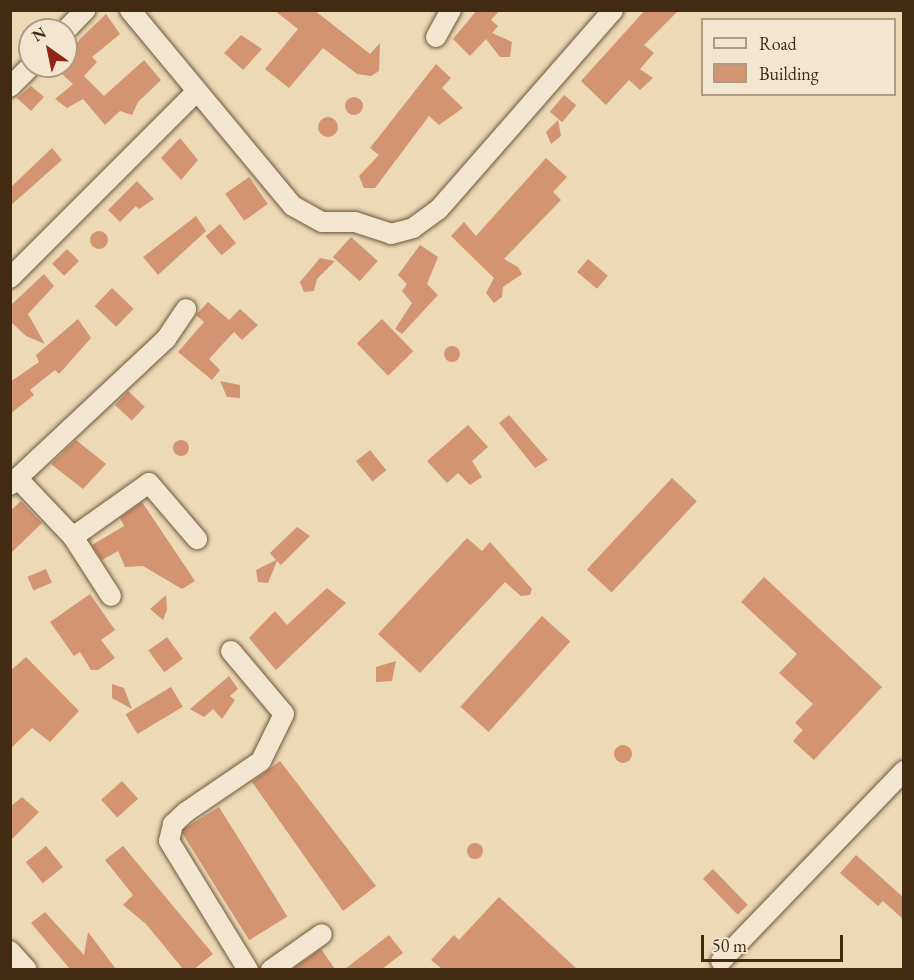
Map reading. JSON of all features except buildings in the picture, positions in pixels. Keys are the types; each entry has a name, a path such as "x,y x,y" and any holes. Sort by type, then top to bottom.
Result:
{"street":[{"path":"130,10 293,206 322,222 355,222 391,234 413,228 439,209 613,10"},
{"path":"436,37 451,10"},
{"path":"10,278 197,91"},
{"path":"111,596 73,537 15,483 122,376 166,339 186,309"},
{"path":"73,537 149,483 197,539"},
{"path":"231,651 284,714 261,761 186,812 173,824 169,841 248,969"},
{"path":"721,961 903,771"},
{"path":"271,969 322,934"},
{"path":"10,951 27,969"}]}
